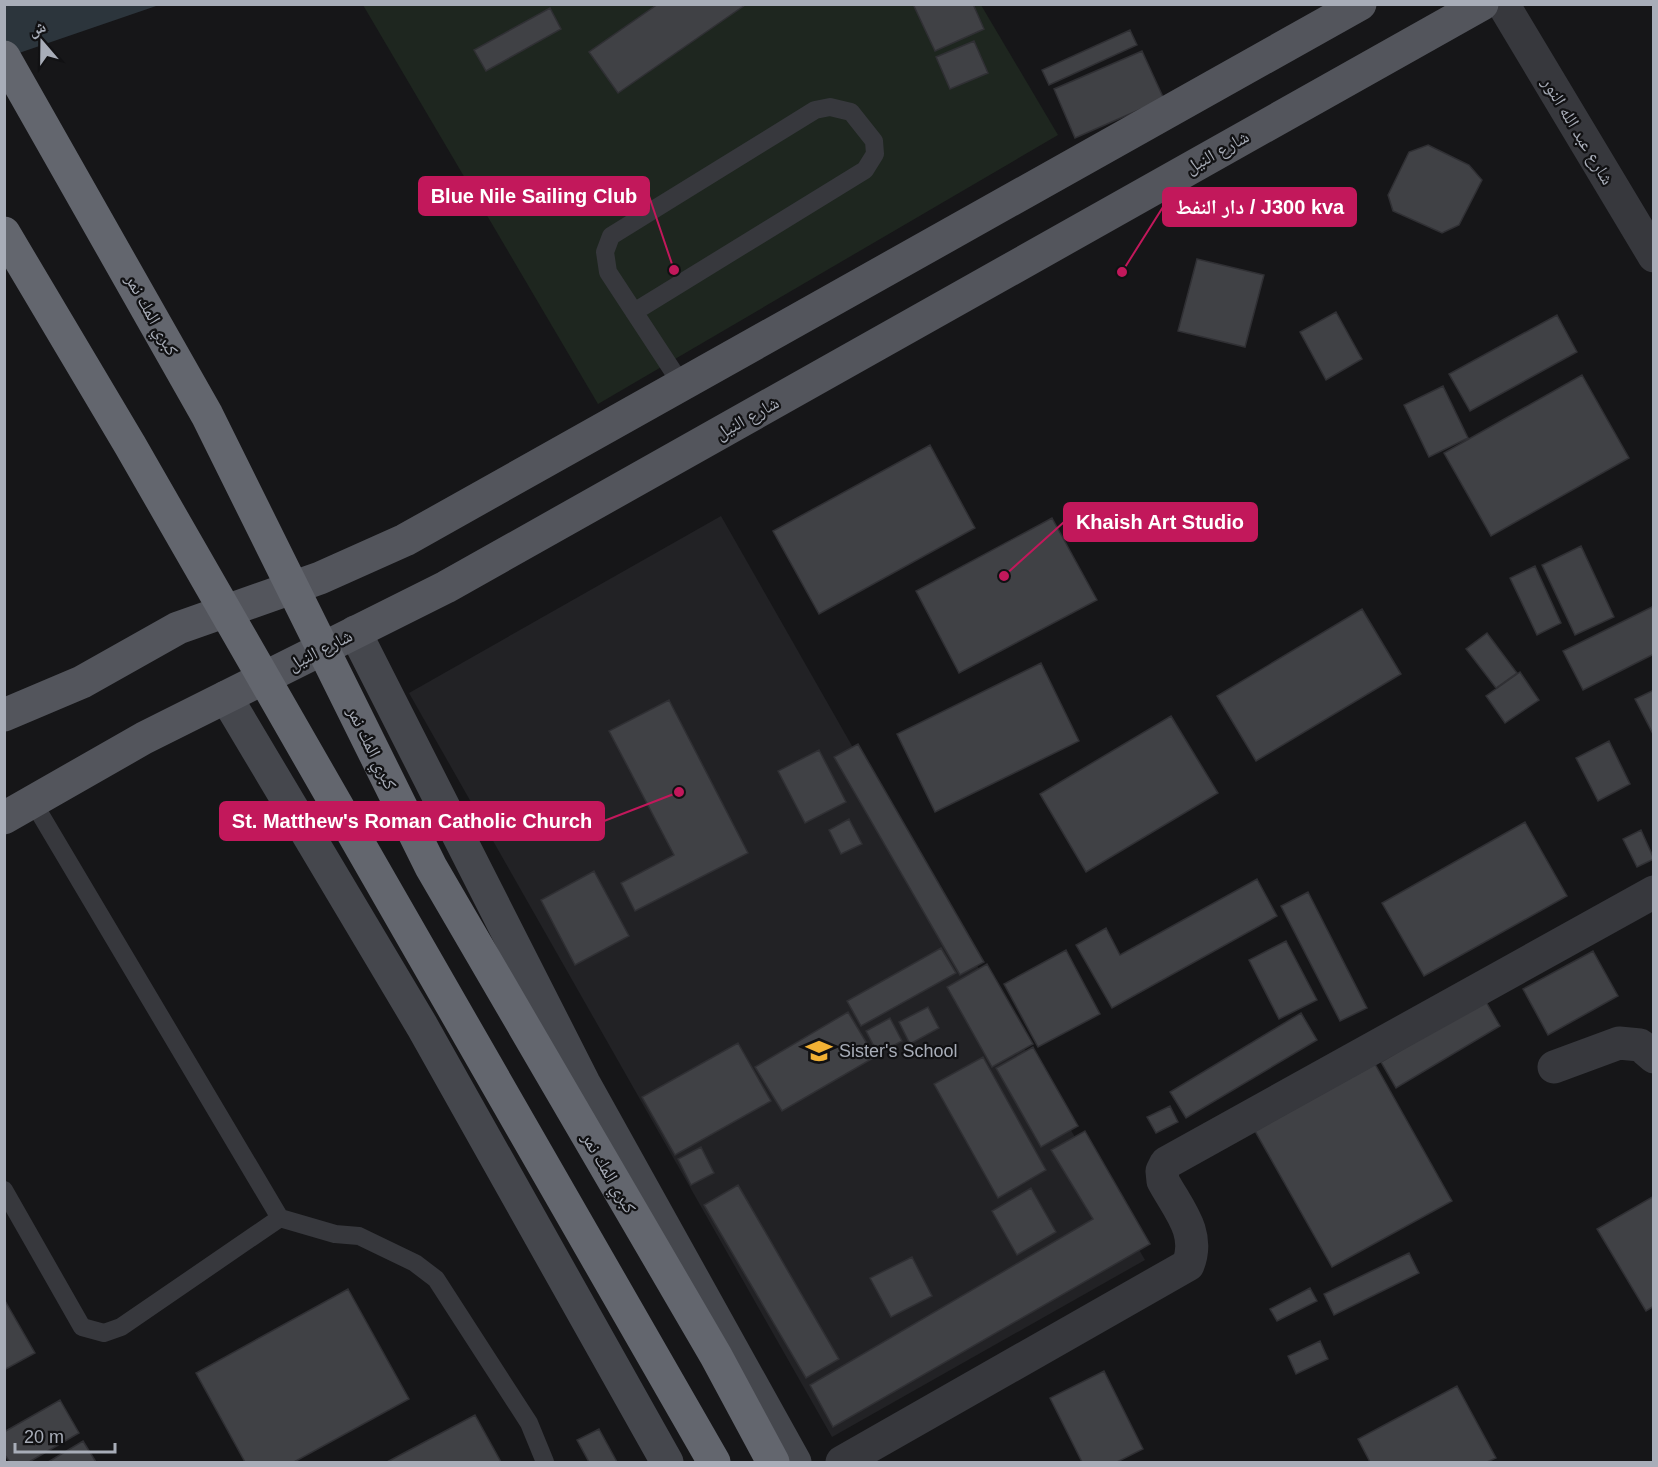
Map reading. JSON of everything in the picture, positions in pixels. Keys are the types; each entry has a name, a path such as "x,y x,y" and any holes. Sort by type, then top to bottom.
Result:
{"highway":[{"name":"كبري المك نمر","path":"4,57 207,414 431,867 716,1356 773,1462"},
{"path":"4,233 130,445 714,1462"}],"main road":[{"path":"4,715 82,682 178,628 320,579 405,540 1360,4"},
{"name":"شارع النيل","path":"4,818 144,738 446,587 1482,4"}],"street":[{"name":"شارع عبد الله النور","path":"1503,4 1653,256"},
{"path":"355,633 584,1083 795,1462"},
{"path":"226,697 422,1026 667,1462"},
{"path":"842,1462 1188,1265 1192,1253 1193,1236 1163,1181 1162,1171 1166,1163 1653,892"},
{"path":"1554,1067 1619,1043 1640,1046 1653,1057"}],"lane":[{"path":"634,312 865,170 875,154 874,141 850,112 830,107 815,110 611,236 605,252 608,272 634,312 682,385"},
{"path":"33,802 280,1218 335,1234 359,1236 415,1263 436,1279 529,1423 544,1462"},
{"path":"4,1190 82,1327 104,1333 121,1327 280,1218"}],"shaded area":[{"path":"5,5 159,5 19,53 5,63"},
{"path":"363,5 981,5 1058,135 598,404"},
{"name":"Sister's School","path":"721,516 1145,1260 832,1437 409,693"}],"building":[{"path":"658,4 745,5 618,93 589,52"},
{"path":"913,4 973,4 984,29 935,51"},
{"path":"550,8 561,29 486,71 474,50"},
{"path":"1130,30 1137,45 1049,85 1042,70"},
{"path":"974,41 988,73 950,89 936,57"},
{"path":"1142,51 1164,99 1075,138 1054,89"},
{"path":"1428,145 1469,165 1482,180 1459,225 1442,233 1393,211 1388,195 1409,152"},
{"path":"1197,259 1264,275 1245,347 1178,331"},
{"path":"1336,312 1362,359 1326,380 1300,332"},
{"path":"1557,315 1577,352 1470,411 1449,374"},
{"path":"1582,375 1629,458 1491,536 1444,453"},
{"path":"1443,386 1468,438 1429,457 1404,405"},
{"path":"930,445 975,528 819,614 773,531"},
{"path":"1052,518 1097,600 959,673 916,591"},
{"path":"1581,546 1614,617 1575,635 1542,565"},
{"path":"1535,566 1561,623 1537,635 1510,578"},
{"path":"1654,606 1654,654 1583,690 1563,651"},
{"path":"1362,609 1401,674 1256,761 1217,696"},
{"path":"1487,633 1517,673 1496,688 1466,649"},
{"path":"1041,663 1079,741 935,812 897,734"},
{"path":"1520,672 1539,700 1505,723 1486,696"},
{"path":"1654,690 1654,734 1653,734 1635,699"},
{"path":"669,700 748,853 635,911 621,883 674,855 609,731"},
{"path":"1171,716 1218,793 1086,872 1040,794"},
{"path":"1609,741 1630,784 1598,801 1576,758"},
{"path":"858,744 984,962 960,975 834,757"},
{"path":"819,750 846,802 805,823 778,771"},
{"path":"849,819 862,844 841,854 829,830"},
{"path":"1525,822 1567,896 1424,976 1382,903"},
{"path":"1641,830 1654,859 1637,867 1623,839"},
{"path":"594,871 629,936 575,965 541,900"},
{"path":"1257,879 1277,916 1112,1008 1076,945 1106,928 1120,955"},
{"path":"1308,892 1367,1008 1340,1021 1281,906"},
{"path":"1286,941 1317,1000 1279,1019 1249,960"},
{"path":"941,948 956,973 861,1026 847,1001"},
{"path":"1066,950 1100,1014 1038,1047 1004,984"},
{"path":"1593,951 1618,996 1548,1035 1523,989"},
{"path":"987,964 1033,1044 992,1067 947,987"},
{"path":"1485,1000 1500,1026 1396,1088 1381,1062"},
{"path":"928,1007 939,1028 910,1044 899,1022"},
{"path":"848,1012 875,1057 782,1111 755,1067"},
{"path":"1301,1013 1317,1040 1186,1118 1170,1092"},
{"path":"890,1018 902,1041 878,1054 866,1031"},
{"path":"738,1043 771,1101 675,1155 642,1097"},
{"path":"1033,1047 1078,1126 1041,1147 996,1068"},
{"path":"983,1057 1046,1170 998,1198 934,1084"},
{"path":"1375,1064 1452,1201 1332,1267 1255,1131"},
{"path":"1170,1106 1178,1122 1156,1133 1147,1117"},
{"path":"1085,1131 1150,1244 833,1427 810,1385 1093,1219 1051,1150"},
{"path":"701,1147 714,1173 691,1185 678,1159"},
{"path":"738,1185 839,1359 806,1378 704,1205"},
{"path":"1031,1188 1056,1232 1017,1255 992,1211"},
{"path":"1654,1196 1654,1306 1646,1311 1597,1229"},
{"path":"1409,1253 1419,1273 1334,1315 1324,1294"},
{"path":"912,1257 932,1296 891,1317 870,1278"},
{"path":"1310,1288 1317,1301 1277,1321 1270,1309"},
{"path":"348,1289 409,1399 294,1462 245,1462 196,1373"},
{"path":"4,1299 35,1353 4,1370"},
{"path":"1320,1341 1328,1359 1296,1374 1288,1356"},
{"path":"1104,1371 1143,1449 1117,1462 1082,1462 1050,1398"},
{"path":"1457,1386 1496,1458 1487,1462 1370,1462 1358,1439"},
{"path":"60,1400 79,1433 29,1462 10,1462 4,1454 4,1432"},
{"path":"475,1415 501,1462 387,1462"},
{"path":"599,1429 617,1462 589,1462 577,1440"},
{"path":"83,1441 96,1462 48,1462"}],"place":[{"name":"Blue Nile Sailing Club","path":"674,270"},
{"name":"دار النفط / J300 kva","path":"1122,272"},
{"name":"Khaish Art Studio","path":"1004,576"},
{"name":"St. Matthew's Roman Catholic Church","path":"679,792"},
{"name":"Sister's School","path":"819,1051"}]}
